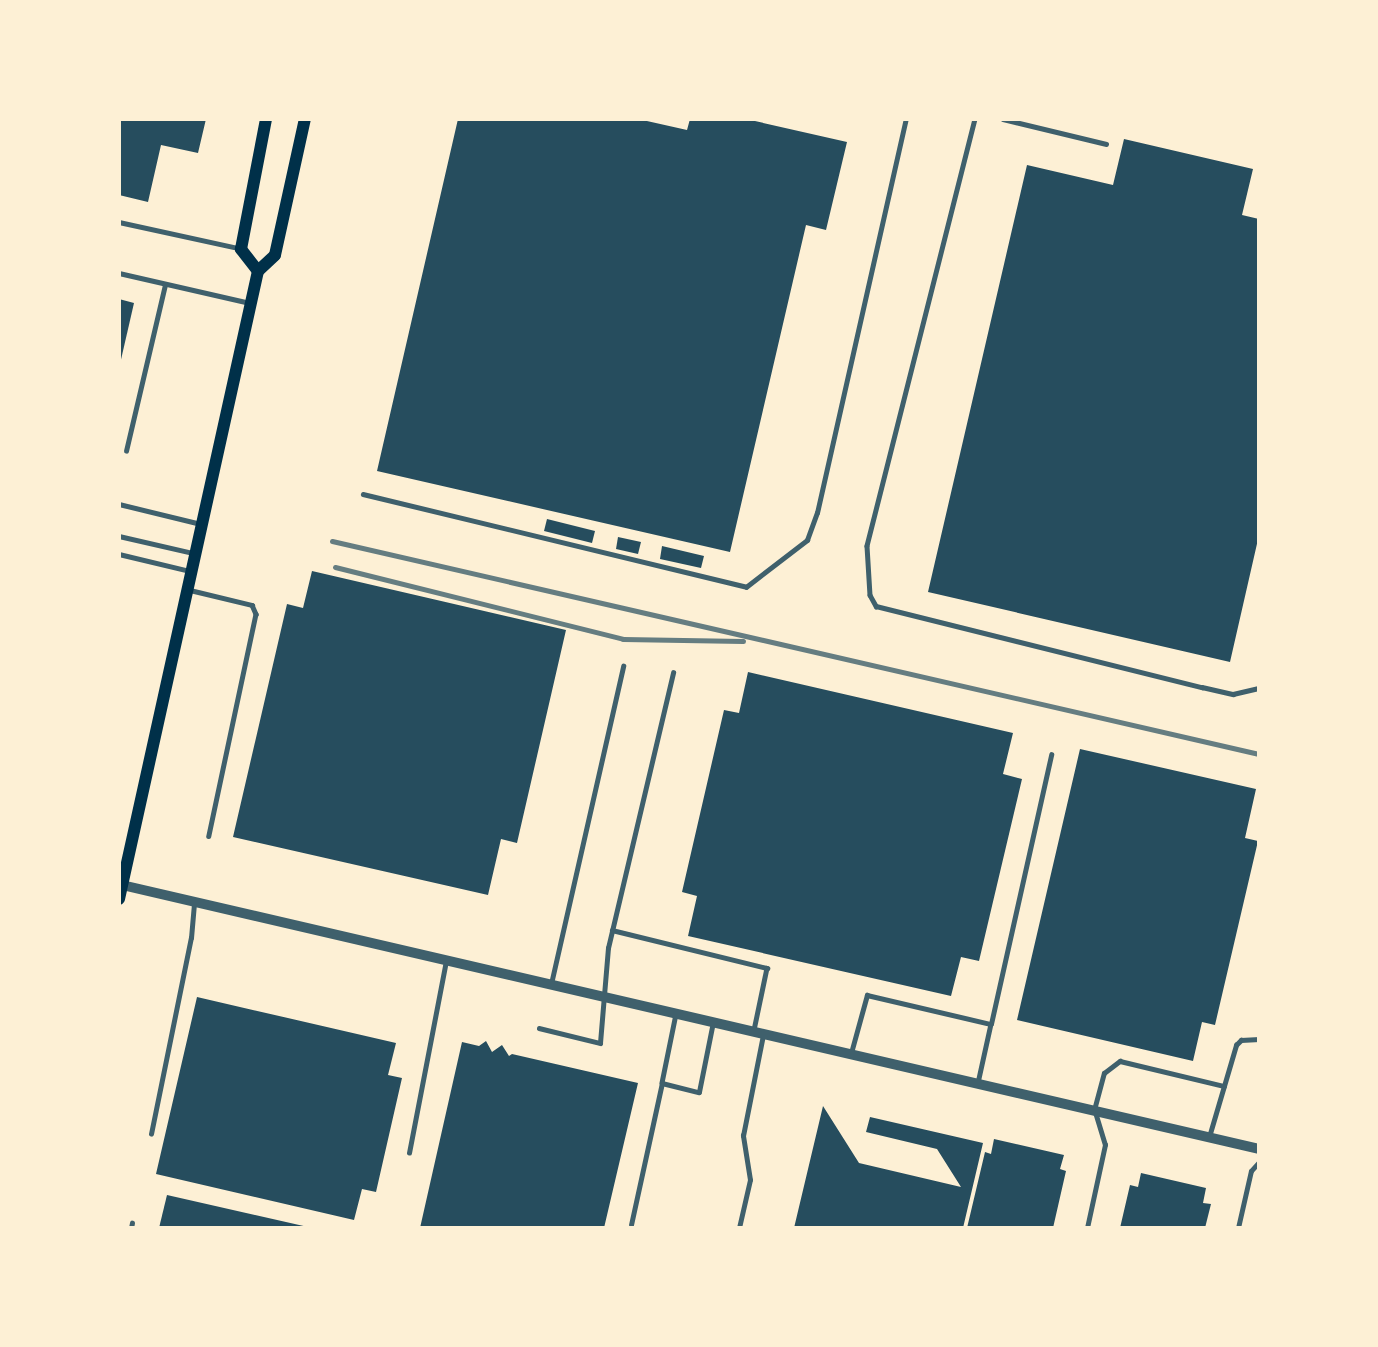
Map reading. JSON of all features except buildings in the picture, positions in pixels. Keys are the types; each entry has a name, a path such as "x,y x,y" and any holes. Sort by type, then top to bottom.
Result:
{"main road":[{"path":"258,271 240,249 266,119"},
{"path":"119,899 258,271 275,255 304,119"}],"street":[{"path":"122,885 1259,1149"}],"lane":[{"path":"363,494 746,587 752,583 807,540 817,513 906,119"},
{"path":"975,119 867,546 870,595 876,606 1233,694 1259,688"},
{"path":"1003,119 1106,144"},
{"path":"119,222 240,249"},
{"path":"119,273 251,303"},
{"path":"126,452 164,285"},
{"path":"119,504 202,524"},
{"path":"119,536 195,553"},
{"path":"119,554 191,571"},
{"path":"187,590 252,606 257,614 209,836"},
{"path":"551,985 623,666"},
{"path":"539,1028 600,1043 612,930 673,673"},
{"path":"978,1083 1051,755"},
{"path":"150,1134 191,938 194,902"},
{"path":"612,930 767,968 743,1136 750,1180 739,1228"},
{"path":"409,1153 442,998 447,960"},
{"path":"851,1054 867,995 991,1024"},
{"path":"631,1225 676,1013"},
{"path":"662,1083 699,1092 713,1022"},
{"path":"1209,1137 1237,1043 1259,1039"},
{"path":"1087,1228 1105,1145 1094,1110 1104,1073 1120,1061 1224,1086"},
{"path":"1238,1228 1251,1171 1259,1161"}],"railway":[{"path":"332,541 1259,754"},
{"path":"335,567 623,639 743,641"}]}
